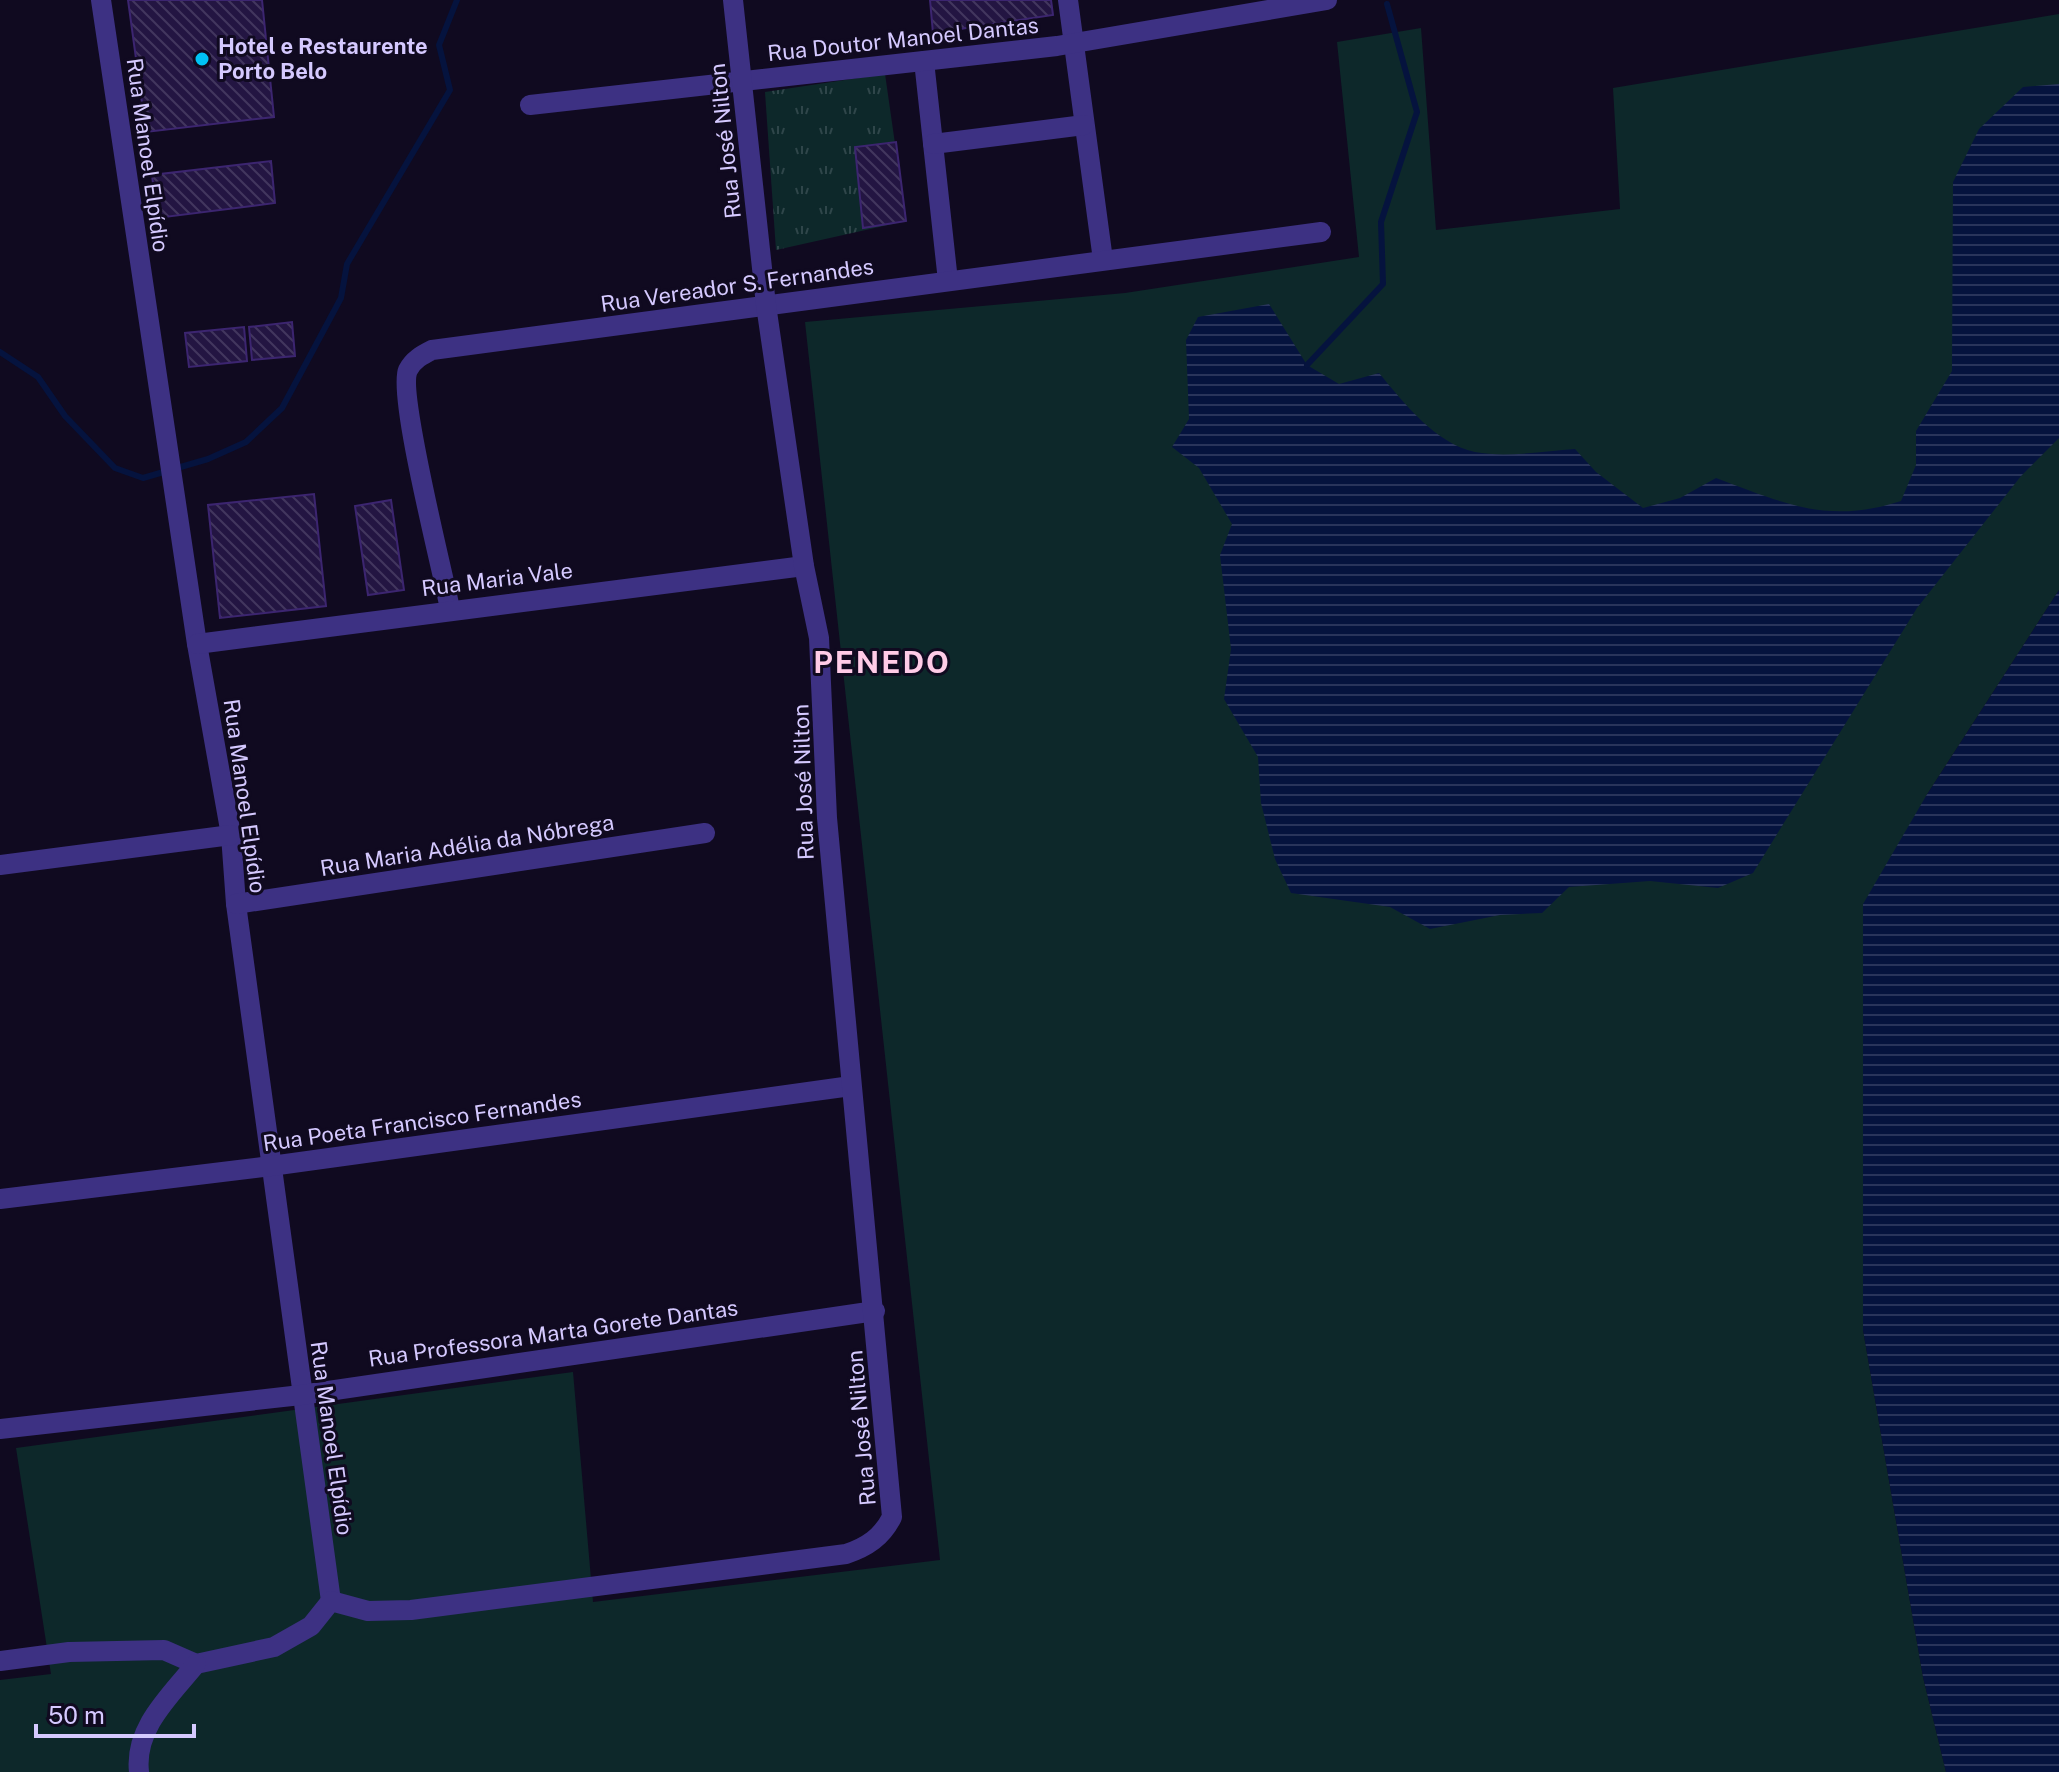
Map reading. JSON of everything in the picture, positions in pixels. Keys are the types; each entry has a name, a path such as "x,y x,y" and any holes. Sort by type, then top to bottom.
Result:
{"street":[{"name":"Rua Manoel Elpídio","path":"101,0 197,644 231,835 236,904 331,1601"},
{"name":"Rua José Nilton","path":"331,1601 368,1611 411,1610 846,1554 865,1547 886,1528 892,1517 827,818 819,638 804,566 766,305 733,0"},
{"path":"1068,0 1103,260"},
{"name":"Rua Doutor Manoel Dantas","path":"530,105 1073,44 1327,0"},
{"path":"924,61 948,281"},
{"path":"933,144 1084,125"},
{"name":"Rua Vereador S. Fernandes","path":"450,609 414,451 406,375 417,358 432,350 1321,232"},
{"name":"Rua Maria Vale","path":"197,644 450,609 804,566"},
{"name":"Rua Maria Adélia da Nóbrega","path":"236,904 705,833"},
{"path":"0,865 231,835"},
{"name":"Rua Poeta Francisco Fernandes","path":"0,1199 271,1166 851,1086"},
{"name":"Rua Professora Marta Gorete Dantas","path":"0,1429 301,1395 875,1311"},
{"path":"0,1661 69,1652 164,1650 196,1664 274,1647 311,1626 331,1601"},
{"path":"139,1772 137,1753 143,1734 196,1664"}],"green space":[{"path":"2059,14 2059,590 1926,796 1863,1330 1923,1677 1946,1772 0,1772 0,1680 51,1674 16,1448 573,1372 593,1602 940,1560 805,322 1125,293 1359,257 1337,42 1421,28 1436,230 1620,209 1613,88"},
{"path":"885,74 906,221 776,250 765,92"}],"water":[{"path":"2059,84 2059,438 2021,476 1917,608 1753,873 1718,888 1650,881 1569,887 1542,913 1500,915 1430,929 1390,907 1291,893 1275,859 1261,803 1258,757 1224,699 1231,649 1220,555 1232,524 1199,468 1172,447 1189,419 1186,340 1198,317 1269,304 1307,365 1339,384 1379,373 1434,431 1475,452 1512,454 1575,449 1596,472 1643,508 1680,498 1716,478 1785,503 1828,511 1875,508 1901,501 1916,465 1916,431 1952,371 1953,182 1979,129 2023,87"},
{"path":"2059,590 2059,1772 1946,1772 1923,1677 1863,1330 1863,904 1926,796"}],"building":[{"name":"Hotel e Restaurente Porto Belo","path":"128,0 262,0 274,117 146,132"},
{"path":"930,0 1051,0 1053,15 933,33"},
{"path":"896,142 906,221 863,228 855,147"},
{"path":"271,161 275,203 157,218 152,175"},
{"path":"292,322 295,356 252,360 249,327"},
{"path":"244,327 247,361 189,367 185,333"},
{"path":"314,494 326,606 220,618 208,505"},
{"path":"391,500 404,590 368,595 355,506"}],"waterway":[{"path":"0,352 38,377 65,416 115,468 143,478 208,459 246,442 282,408 341,298 347,264 450,90 439,45 457,0"},
{"path":"1307,365 1383,284 1381,222 1417,112 1387,4"}],"place":[{"name":"Hotel e Restaurente Porto Belo","path":"202,59"}],"district":[{"name":"PENEDO","path":"882,663"}]}
